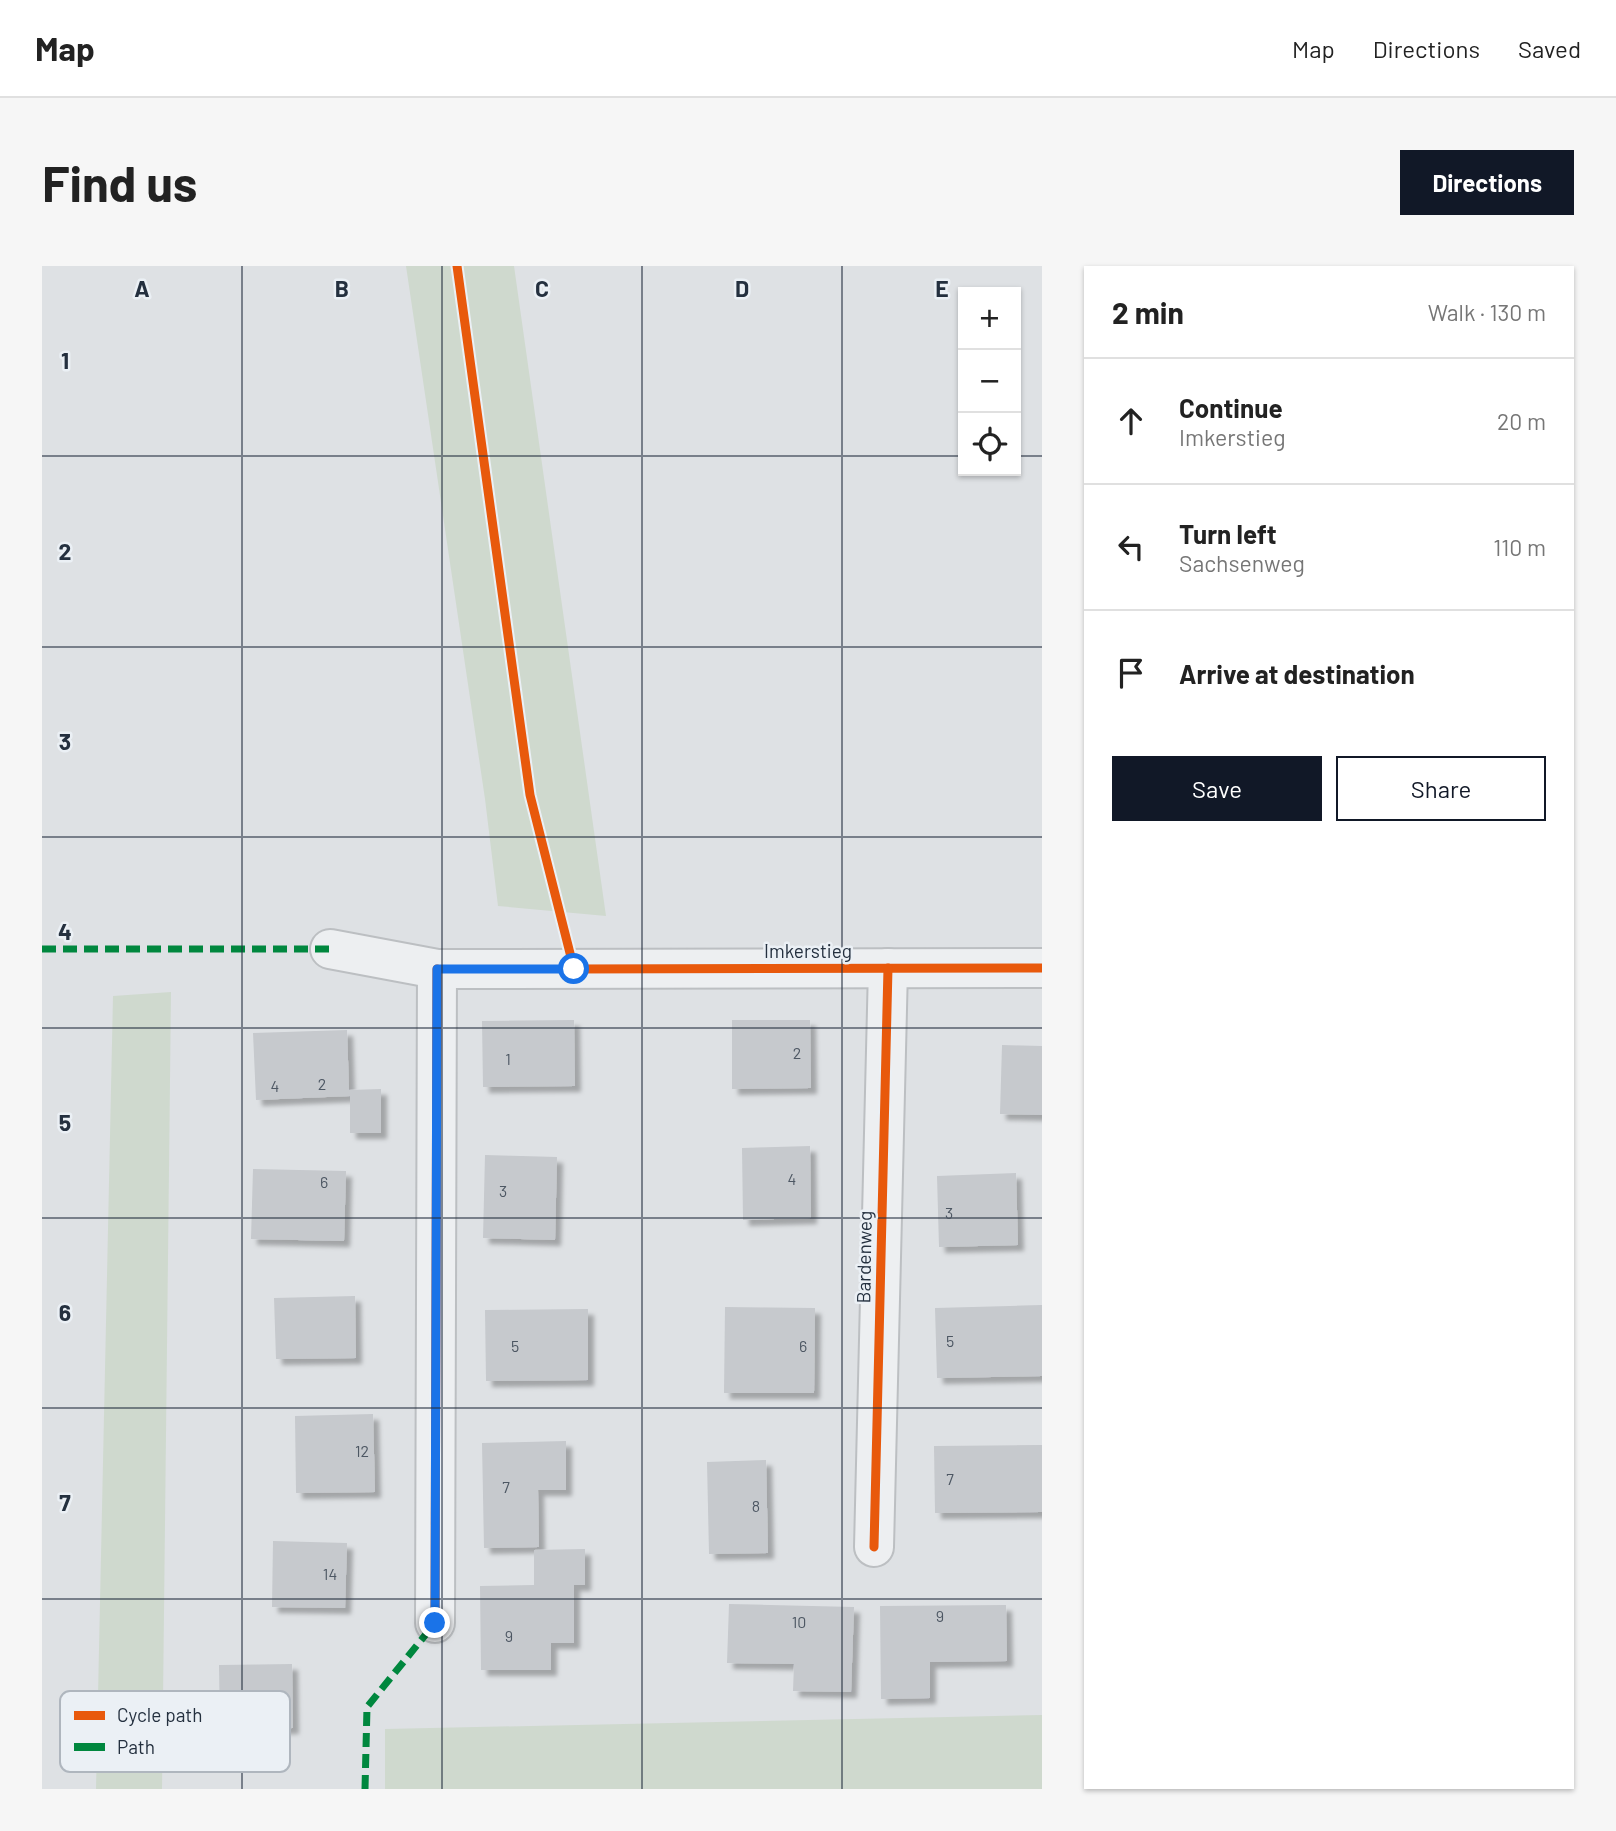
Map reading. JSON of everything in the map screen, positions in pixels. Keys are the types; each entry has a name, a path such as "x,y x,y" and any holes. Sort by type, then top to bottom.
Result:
{"street":[{"name":"Imkerstieg","path":"330,949 437,969 1042,968"},
{"name":"Bardenweg","path":"874,1547 888,968"},
{"path":"435,1623 437,969"}],"shaded area":[{"path":"406,266 514,266 606,916 498,906 485,799"},
{"path":"171,992 163,1691 98,1691 113,996"},
{"path":"1042,1715 1042,1789 385,1789 385,1729"},
{"path":"96,1772 162,1772 162,1789 96,1789"}],"building":[{"path":"574,1020 575,1086 483,1087 482,1021"},
{"path":"732,1020 810,1020 811,1088 732,1089"},
{"path":"347,1030 349,1090 381,1089 381,1133 350,1133 350,1096 256,1100 253,1033"},
{"path":"1002,1045 1042,1046 1042,1115 1000,1114"},
{"path":"810,1146 811,1218 743,1220 742,1148"},
{"path":"485,1155 557,1157 555,1240 483,1238"},
{"path":"253,1169 346,1171 344,1241 251,1239"},
{"path":"1016,1173 1018,1245 939,1247 937,1176"},
{"path":"355,1296 356,1358 276,1359 274,1298"},
{"path":"1042,1305 1042,1376 937,1378 935,1308"},
{"path":"725,1307 815,1308 814,1393 724,1393"},
{"path":"588,1309 588,1380 486,1381 485,1310"},
{"path":"373,1414 375,1492 296,1493 295,1416"},
{"path":"566,1441 566,1490 538,1490 539,1547 484,1548 482,1443"},
{"path":"1042,1445 1042,1512 935,1513 934,1446"},
{"path":"766,1460 768,1553 709,1554 707,1462"},
{"path":"273,1541 347,1543 345,1608 272,1607"},
{"path":"585,1549 585,1585 574,1585 574,1643 551,1643 551,1670 481,1670 480,1586 534,1585 534,1550"},
{"path":"729,1604 854,1607 851,1692 793,1691 794,1664 727,1663"},
{"path":"1006,1605 1007,1661 930,1662 930,1698 881,1699 880,1606"},
{"path":"292,1664 293,1728 290,1728 290,1691 219,1691 219,1665"}],"marked path":[{"path":"42,949 330,949"},
{"path":"365,1789 367,1707 435,1623"}],"cycle path":[{"path":"457,266 530,795 574,969 1042,968"},
{"path":"874,1547 888,968"},
{"path":"435,1623 437,969"}],"route":[{"path":"435,1623 437,969 574,969"}]}
